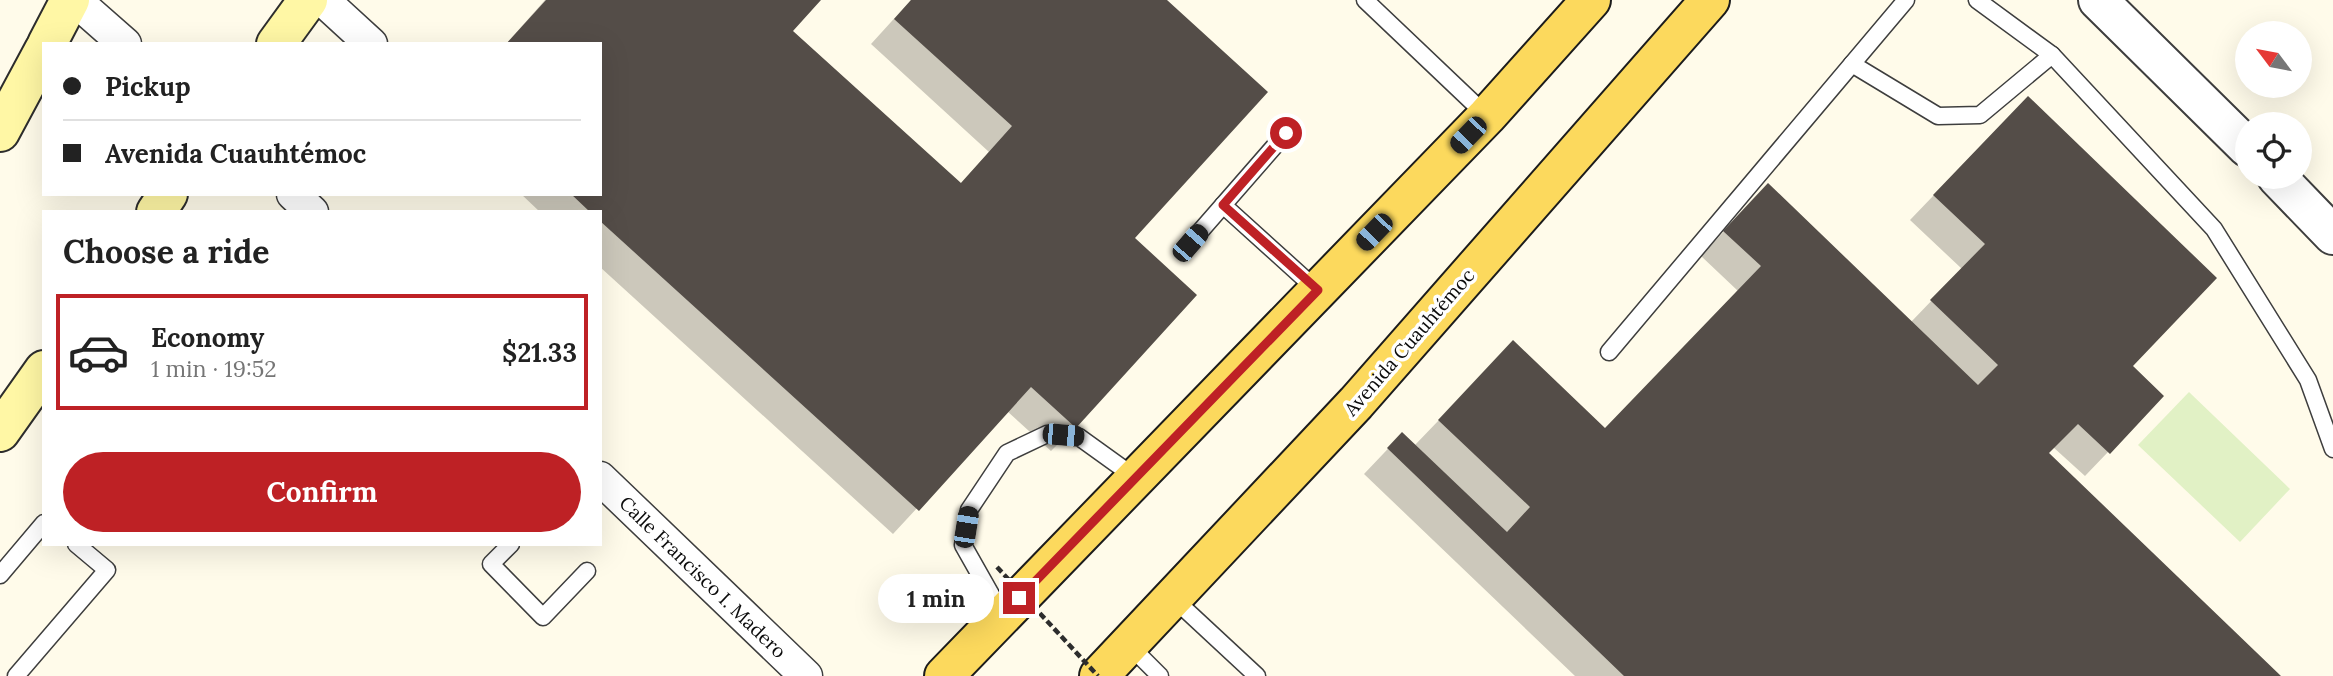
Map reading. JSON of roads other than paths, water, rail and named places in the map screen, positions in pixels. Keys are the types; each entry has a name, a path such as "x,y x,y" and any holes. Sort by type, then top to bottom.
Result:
{"main road":[{"path":"48,42 73,0"},
{"path":"277,42 308,0"},
{"path":"944,676 1487,116 1591,0"},
{"name":"Avenida Cuauhtémoc","path":"1099,676 1356,403 1710,0"},
{"path":"0,132 42,54"},
{"path":"0,432 42,373"}],"street":[{"path":"73,0 123,42"},
{"path":"323,0 369,42"},
{"path":"2098,0 2235,135"},
{"path":"2289,189 2333,234"},
{"path":"295,196 310,210"},
{"name":"Calle Francisco I. Madero","path":"602,480 806,676"}],"lane":[{"path":"1365,0 1487,116"},
{"path":"1609,352 1906,0"},
{"path":"1977,0 2052,55 2214,229 2308,380 2333,449"},
{"path":"1852,64 1938,116 1980,115 2052,55"},
{"path":"1190,243 1286,133"},
{"path":"1223,205 1318,290"},
{"path":"1003,615 963,545 969,510 1007,453 1046,434 1079,437 1136,478"},
{"path":"0,575 42,525"},
{"path":"16,676 107,570 78,546"},
{"path":"508,546 491,564 543,617 587,571"},
{"path":"1173,598 1257,676"},
{"path":"1129,645 1160,676"}]}
